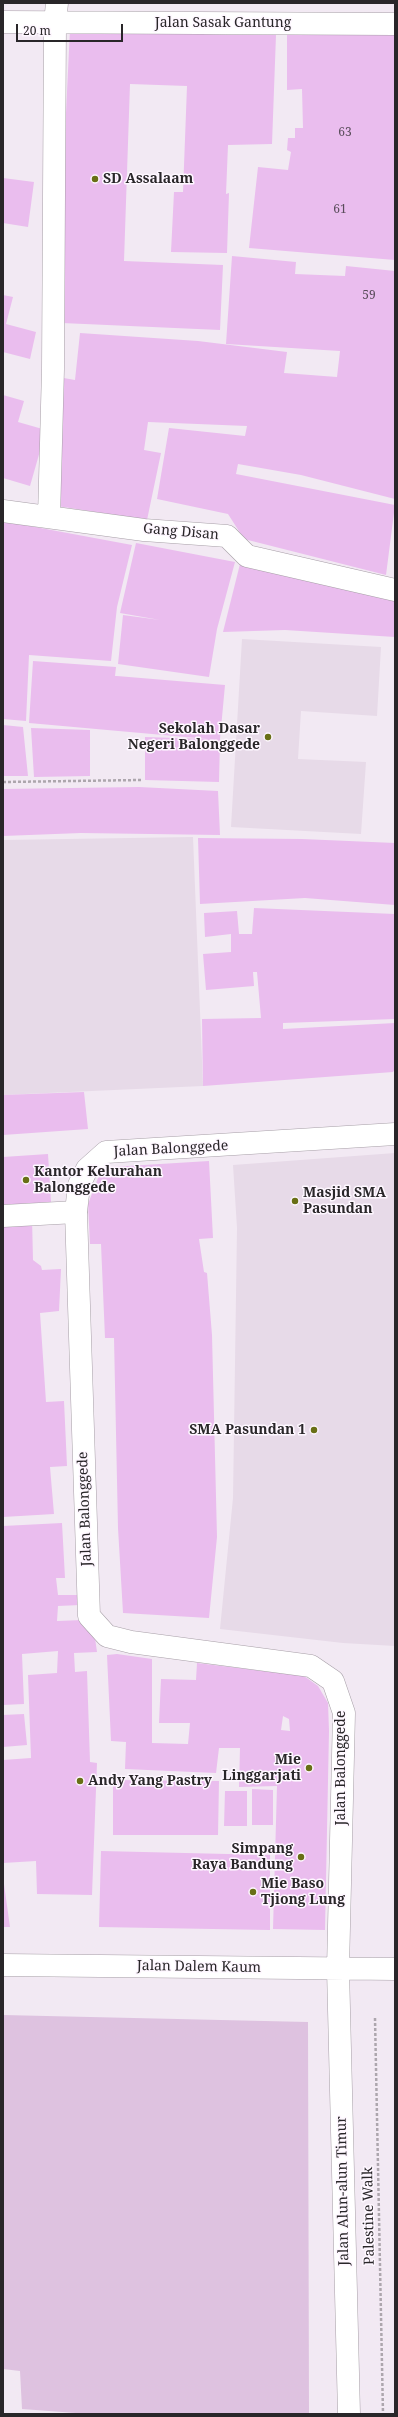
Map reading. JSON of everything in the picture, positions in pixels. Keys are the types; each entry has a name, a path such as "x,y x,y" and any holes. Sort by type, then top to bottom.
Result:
{"street":[{"name":"Jalan Sasak Gantung","path":"3,22 56,13 395,24"},
{"path":"49,518 53,369 56,13"},
{"name":"Gang Disan","path":"3,511 144,530 227,536 247,556 395,590"},
{"name":"Jalan Balonggede","path":"338,1968 344,1713 333,1681 311,1666 131,1642 107,1636 89,1616 76,1212 79,1185 87,1169 106,1152 395,1134"},
{"path":"3,1216 76,1212"},
{"name":"Jalan Dalem Kaum","path":"3,1965 395,1969"},
{"name":"Jalan Alun-alun Timur","path":"338,1968 349,2414"}],"path":[{"path":"3,782 141,780"},
{"name":"Palestine Walk","path":"375,2018 383,2414"}],"shaded area":[{"name":"Sekolah Dasar Negeri Balonggede","path":"242,639 381,647 377,716 301,711 298,759 366,762 361,834 231,827"},
{"path":"193,837 203,1086 3,1095 3,840"},
{"name":"SMA Pasundan 1","path":"395,1153 395,1646 343,1643 220,1629 233,1498 237,1228 233,1165"},
{"path":"3,2015 308,2022 309,2414 89,2414 22,2409 20,2371 3,2369"}],"building":[{"name":"SD Assalaam","path":"70,29 228,35 276,35 272,144 228,145 226,194 229,193 227,253 171,252 174,192 183,192 187,86 130,84 124,261 223,265 220,330 62,323 58,281"},
{"path":"287,30 395,33 395,260 249,248 258,167 288,170 291,152 287,150 288,138 295,138 295,128 303,128 302,89 287,90"},
{"path":"3,178 34,182 28,227 3,223"},
{"path":"232,256 296,262 295,274 345,276 346,266 395,271 395,499 301,475 238,464 236,474 395,505 386,575 244,539 228,514 157,499 169,428 245,436 247,426 148,422 144,450 161,453 147,520 57,506 58,377 75,380 80,333 198,341 287,352 284,373 337,377 340,351 226,344"},
{"path":"3,295 13,297 6,324 36,332 30,359 3,352"},
{"path":"3,395 24,401 18,422 46,430 30,486 3,478"},
{"path":"3,521 132,545 117,607 111,661 29,655 26,721 3,719"},
{"path":"136,543 235,562 217,629 209,677 118,664 123,615 160,620 120,613"},
{"path":"240,564 395,598 395,637 285,630 223,632"},
{"path":"33,661 116,667 115,676 225,685 220,739 219,782 145,780 145,737 208,739 29,723"},
{"path":"3,725 23,727 28,776 3,776"},
{"path":"31,728 90,730 90,776 34,777"},
{"path":"139,787 218,791 220,835 81,833 3,836 3,789"},
{"path":"198,838 302,839 395,843 395,905 305,898 200,904"},
{"path":"254,908 395,914 395,1019 283,1023 283,1029 395,1023 395,1069 393,1072 203,1086 202,1019 261,1018 257,972 253,972 254,986 206,990 203,954 231,952 231,934 205,937 204,913 237,911 239,934 252,934"},
{"path":"84,1092 88,1129 3,1135 3,1095"},
{"name":"Kantor Kelurahan Balonggede","path":"48,1154 51,1202 3,1205 3,1157"},
{"path":"209,1161 213,1238 199,1239 204,1272 207,1273 212,1335 217,1537 209,1618 123,1613 118,1528 114,1338 105,1338 101,1244 90,1244 88,1204 98,1178 111,1167"},
{"path":"32,1218 33,1260 41,1266 42,1270 61,1269 59,1311 40,1313 46,1402 64,1401 67,1466 50,1467 54,1514 3,1517 3,1219"},
{"path":"62,1523 65,1578 56,1578 58,1595 78,1595 80,1605 58,1606 57,1621 83,1620 95,1638 97,1652 74,1653 75,1672 87,1671 90,1762 97,1763 92,1895 37,1894 36,1861 3,1863 3,1760 31,1758 28,1675 57,1673 58,1651 22,1654 24,1704 3,1705 3,1526"},
{"path":"117,1654 152,1659 152,1743 188,1744 190,1723 159,1723 161,1679 196,1680 197,1663 304,1676 318,1686 328,1703 329,1731 325,1930 273,1929 277,1786 239,1787 240,1748 219,1748 216,1773 125,1769 126,1742 111,1741 107,1655","holes":["283,1716 289,1719 290,1731 281,1730"]},
{"path":"24,1714 27,1745 3,1747 3,1715"},
{"path":"113,1780 219,1781 218,1835 113,1835"},
{"path":"252,1789 273,1790 273,1825 252,1825"},
{"path":"225,1791 247,1791 247,1826 224,1826"},
{"path":"101,1851 270,1855 270,1930 99,1927"},
{"path":"4,1884 10,1927 3,1927"}],"place":[{"name":"SD Assalaam","path":"95,179"},
{"name":"Sekolah Dasar Negeri Balonggede","path":"268,737"},
{"name":"Kantor Kelurahan Balonggede","path":"26,1180"},
{"name":"Masjid SMA Pasundan","path":"295,1201"},
{"name":"SMA Pasundan 1","path":"314,1430"},
{"name":"Mie Linggarjati","path":"309,1768"},
{"name":"Andy Yang Pastry","path":"80,1781"},
{"name":"Simpang Raya Bandung","path":"301,1857"},
{"name":"Mie Baso Tjiong Lung","path":"253,1892"}]}
